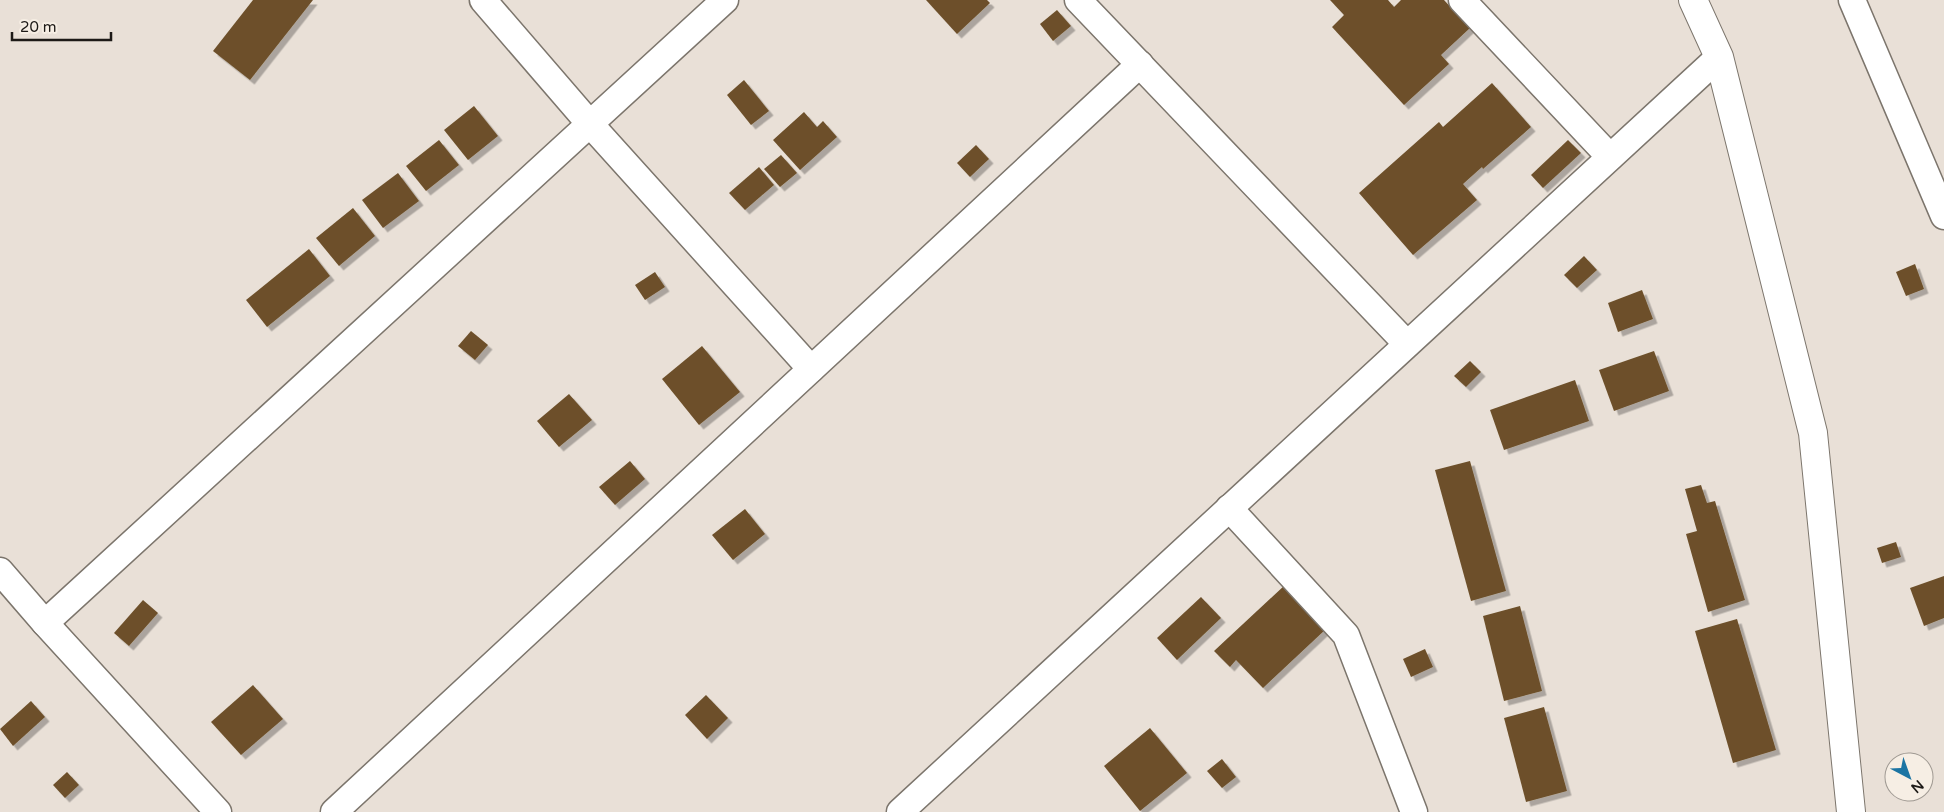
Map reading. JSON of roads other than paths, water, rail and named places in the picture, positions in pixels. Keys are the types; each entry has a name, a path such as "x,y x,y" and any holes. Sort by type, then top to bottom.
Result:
{"main road":[{"path":"1693,0 1718,57 1813,433 1851,812"}],"street":[{"path":"483,0 590,124 812,369"},
{"path":"45,623 726,0"},
{"path":"1078,0 1407,344"},
{"path":"1462,0 1610,157"},
{"path":"1852,0 1944,216"},
{"path":"900,812 1718,57"},
{"path":"334,812 1140,64"},
{"path":"1229,508 1346,635 1406,808"},
{"path":"0,571 45,623 218,812"}]}
